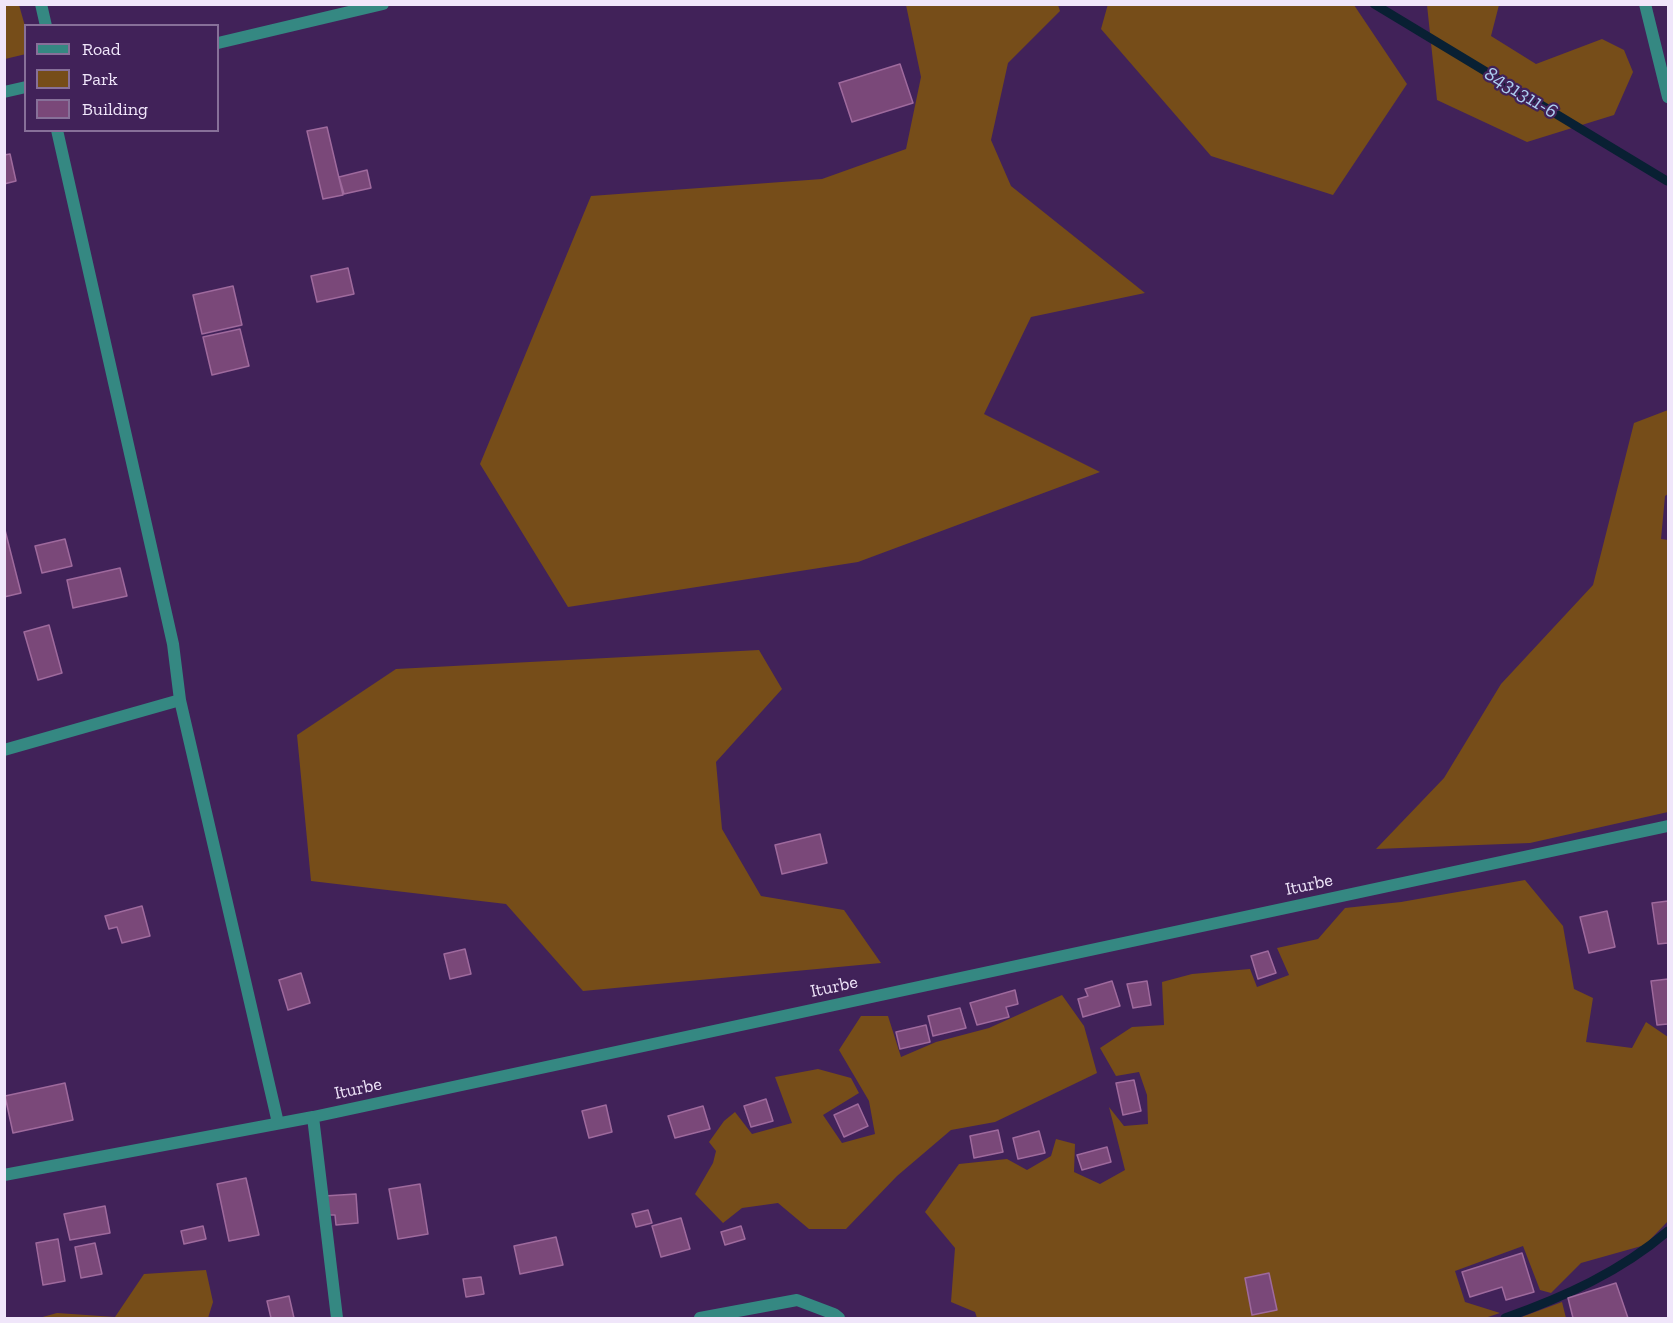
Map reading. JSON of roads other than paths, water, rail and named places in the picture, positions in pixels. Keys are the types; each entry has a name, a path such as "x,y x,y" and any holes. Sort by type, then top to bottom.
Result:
{"street":[{"path":"41,4 46,24"},
{"path":"219,43 383,4"},
{"path":"1645,4 1668,97"},
{"path":"4,92 24,87"},
{"path":"57,132 173,644 180,700 278,1123"},
{"path":"4,750 180,700"},
{"name":"Iturbe","path":"4,1175 313,1117 1668,826"},
{"path":"313,1117 336,1318"},
{"path":"700,1318 798,1300 839,1318"}],"waterway":[{"name":"8431311-6","path":"1374,4 1667,181"},
{"path":"1505,1318 1591,1282 1631,1259 1668,1231"}]}
